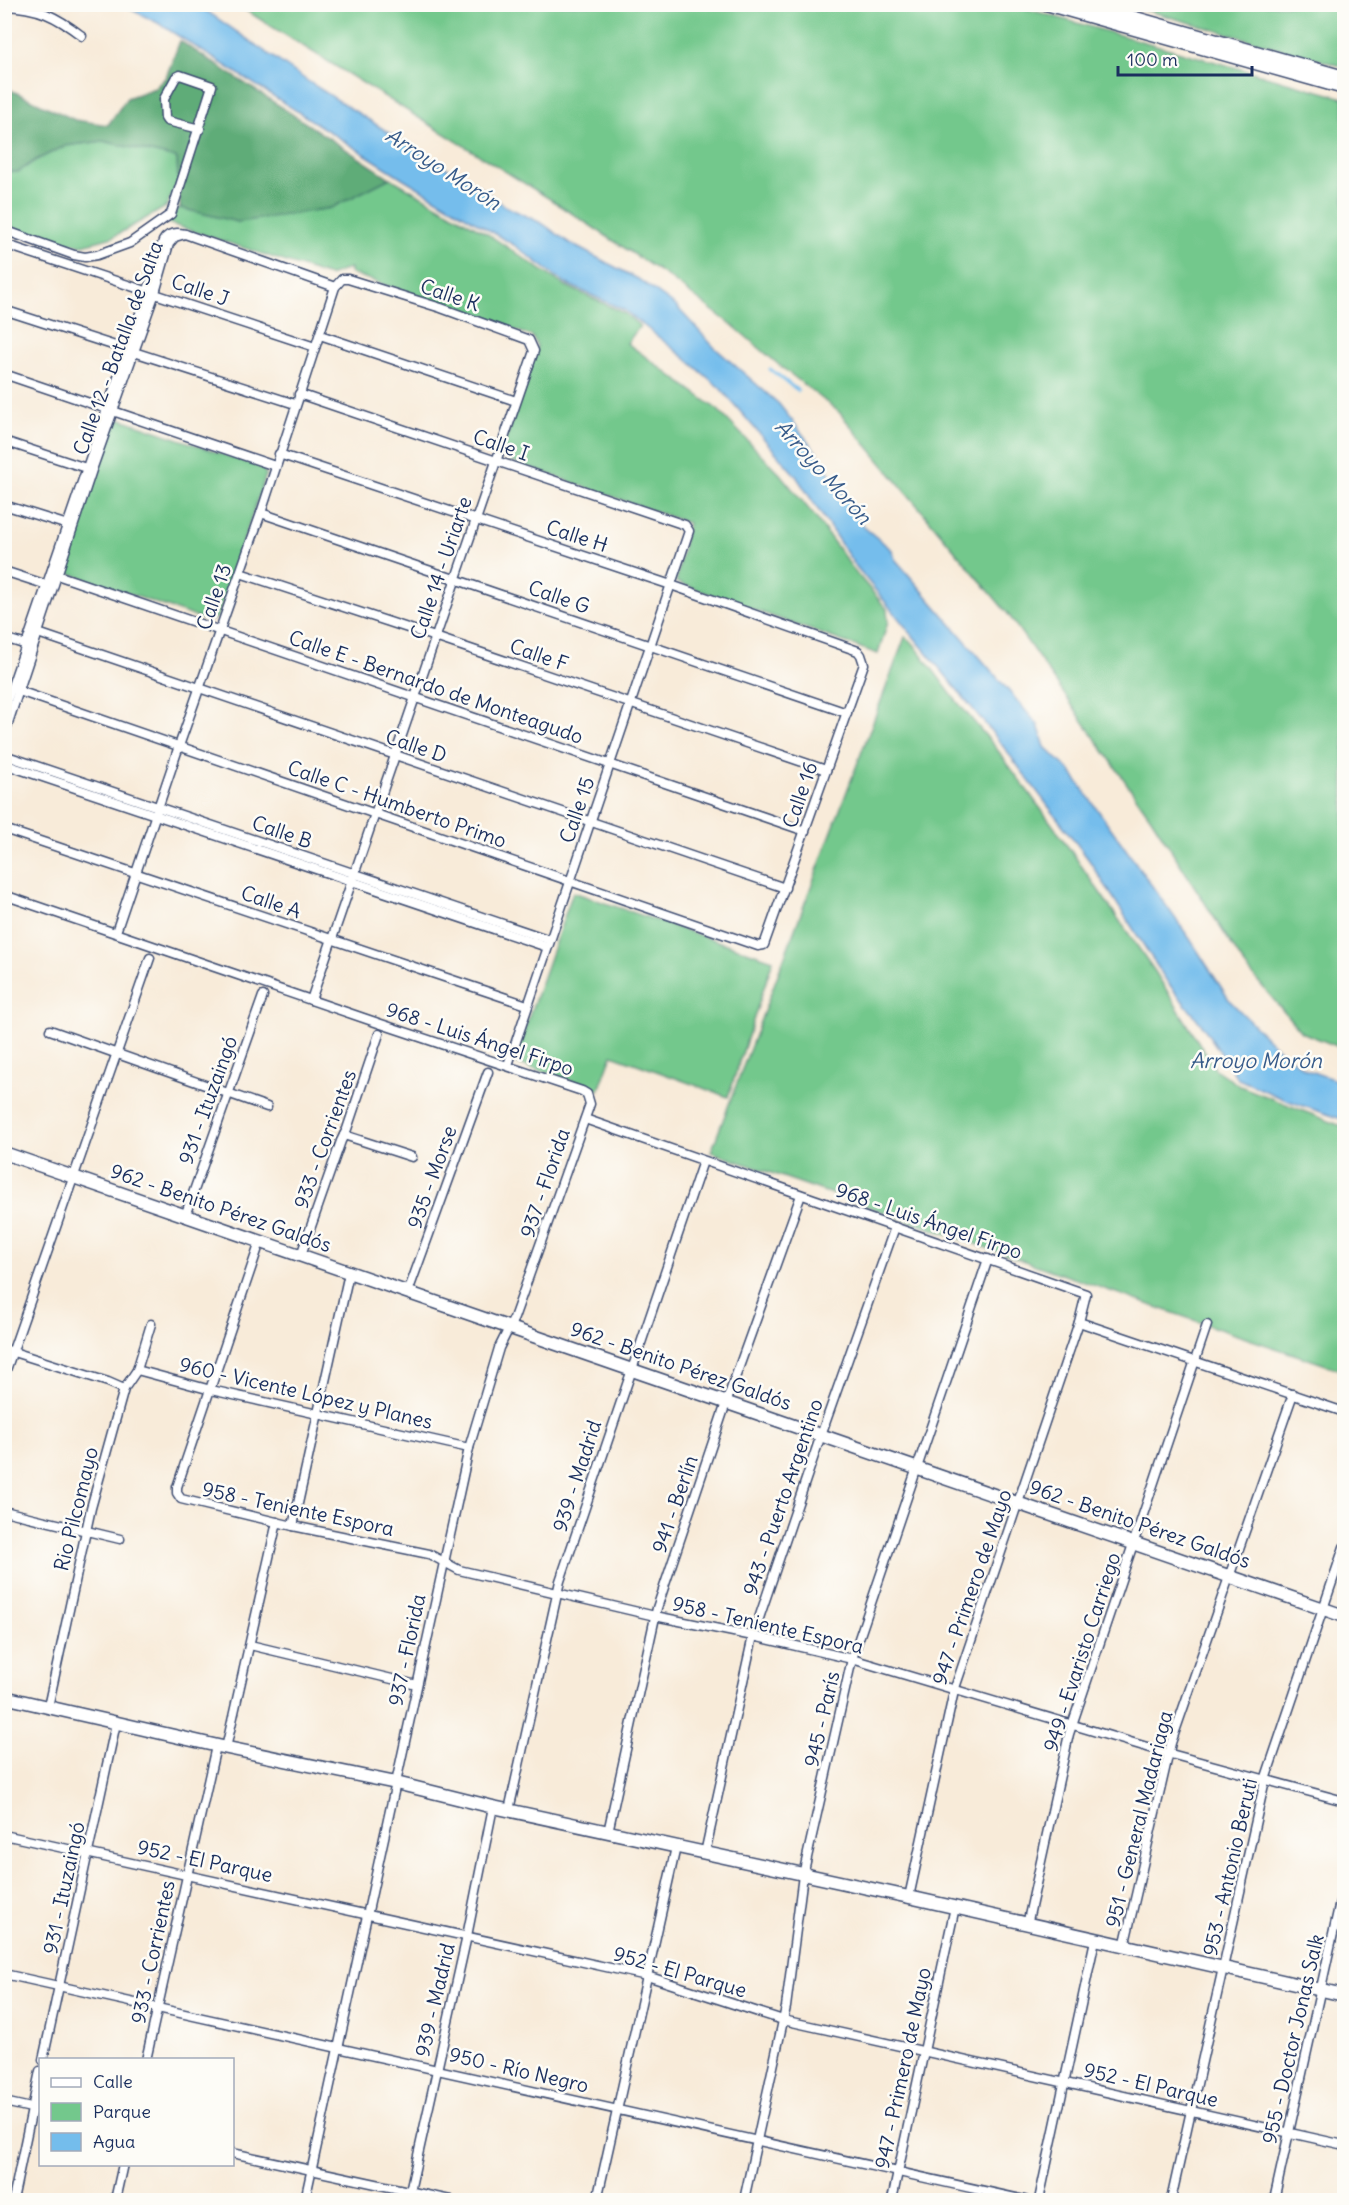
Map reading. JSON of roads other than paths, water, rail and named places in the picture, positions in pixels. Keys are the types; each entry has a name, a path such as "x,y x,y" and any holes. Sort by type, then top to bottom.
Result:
{"main road":[{"path":"1046,4 1344,88"},
{"path":"1086,4 1344,76"},
{"name":"962 - Benito Pérez Galdós","path":"4,1153 1344,1616"},
{"path":"4,1697 221,1747 396,1783 493,1807 909,1896 1027,1925 1344,1995"}],"street":[{"path":"4,6 21,6 47,12 82,36"},
{"path":"4,230 85,257 130,243 171,214 200,129 213,86 180,75 176,76 164,99 165,118 167,121 200,129"},
{"name":"Calle 12 - Batalla de Salta","path":"7,706 19,691 29,645 38,633 49,586 57,575 89,469 151,291 165,237 177,232 185,234 336,287"},
{"name":"Calle J","path":"4,244 315,347"},
{"name":"Calle K","path":"336,287 342,279 348,279 441,308 529,340 534,351"},
{"name":"Calle 13","path":"116,932 178,746 261,513 295,404 336,287"},
{"path":"4,310 295,404"},
{"path":"320,335 516,402"},
{"name":"Calle 14 - Uriarte","path":"311,1000 534,351"},
{"path":"4,374 275,466"},
{"name":"Calle I","path":"299,394 685,525 688,531"},
{"path":"4,441 89,469"},
{"name":"Calle H","path":"279,454 671,585 858,651 861,655"},
{"path":"4,505 71,526"},
{"name":"Calle G","path":"261,513 846,713"},
{"name":"Calle 12 - Batalla de Salta","path":"4,735 7,706 71,526"},
{"name":"Calle 15","path":"508,1065 688,531"},
{"path":"4,571 49,586"},
{"name":"Calle F","path":"240,573 826,770"},
{"name":"Calle E - Bernardo de Monteagudo","path":"57,575 805,831"},
{"name":"Calle D","path":"38,633 785,888"},
{"path":"4,638 29,645"},
{"name":"Calle 16","path":"764,945 864,664 861,655"},
{"name":"Calle C - Humberto Primo","path":"19,691 758,946 764,945"},
{"name":"Calle B","path":"4,755 158,811 548,943"},
{"name":"Calle B","path":"4,764 158,811"},
{"name":"Calle A","path":"4,829 527,1005"},
{"name":"968 - Luis Ángel Firpo","path":"4,895 582,1090 587,1094 590,1104 585,1119 1086,1294"},
{"path":"4,1376 8,1351 73,1177 150,958"},
{"name":"931 - Ituzaingó","path":"185,1216 263,996"},
{"path":"50,1030 267,1107"},
{"name":"933 - Corrientes","path":"301,1256 379,1034"},
{"name":"935 - Morse","path":"408,1292 488,1072"},
{"name":"937 - Florida","path":"305,2200 469,1448 495,1357 514,1318 585,1119"},
{"path":"344,1135 412,1157"},
{"name":"939 - Madrid","path":"509,1809 557,1593 630,1369 703,1161"},
{"name":"941 - Berlín","path":"608,1832 654,1617 726,1403 801,1195"},
{"name":"943 - Puerto Argentino","path":"705,1853 753,1636 895,1227"},
{"path":"211,1390 260,1242"},
{"name":"945 - París","path":"744,2200 783,2020 803,1875 852,1659 988,1259"},
{"path":"293,1526 349,1273"},
{"name":"947 - Primero de Mayo","path":"909,1896 954,1691 1079,1322 1086,1294"},
{"path":"1079,1322 1344,1412"},
{"name":"Rio Pilcomayo","path":"48,1707 86,1530 124,1389 137,1370 151,1324"},
{"name":"949 - Evaristo Carriego","path":"1027,1925 1072,1725 1208,1325"},
{"path":"8,1351 124,1389"},
{"name":"960 - Vicente López y Planes","path":"137,1370 211,1390 469,1448"},
{"name":"958 - Teniente Espora","path":"211,1390 177,1487 177,1493 181,1499 293,1526 429,1554 459,1570 654,1617 753,1636 852,1659 1167,1753 1344,1801"},
{"name":"951 - General Madariaga","path":"1124,1947 1167,1753 1293,1394"},
{"path":"4,1511 120,1539"},
{"name":"933 - Corrientes","path":"147,2058 187,1873 249,1646 277,1522"},
{"name":"953 - Antonio Beruti","path":"1172,2200 1265,1780 1344,1547"},
{"path":"249,1646 417,1685"},
{"name":"931 - Ituzaingó","path":"43,2058 116,1723"},
{"name":"939 - Madrid","path":"408,2200 467,1936 493,1807"},
{"name":"952 - El Parque","path":"4,1835 187,1873 646,1976 783,2020 1344,2145"},
{"path":"597,2200 676,1847"},
{"name":"955 - Doctor Jonas Salk","path":"1274,2200 1344,1884"},
{"name":"947 - Primero de Mayo","path":"892,2200 955,1907"},
{"name":"951 - General Madariaga","path":"1039,2200 1095,1940"},
{"name":"950 - Río Negro","path":"4,1974 436,2068 897,2174 1025,2200"},
{"path":"13,2200 36,2109 39,2080"},
{"path":"4,2102 36,2109"},
{"path":"234,2153 311,2172 450,2200"},
{"path":"115,2200 123,2166"}],"water":[{"name":"Arroyo Morón","path":"122,5 198,5 309,82 424,155 483,189 503,205 543,224 571,244 638,279 676,306 714,347 779,404 814,449 865,528 892,550 895,559 1038,725 1045,747 1070,771 1190,939 1230,1001 1280,1051 1307,1070 1344,1083 1344,1120 1286,1100 1238,1079 1202,1025 1168,983 1089,860 996,737 854,564 796,476 720,388 624,310 565,283 514,245 404,179 158,23"}],"waterway":[{"path":"770,369 798,391"}]}
